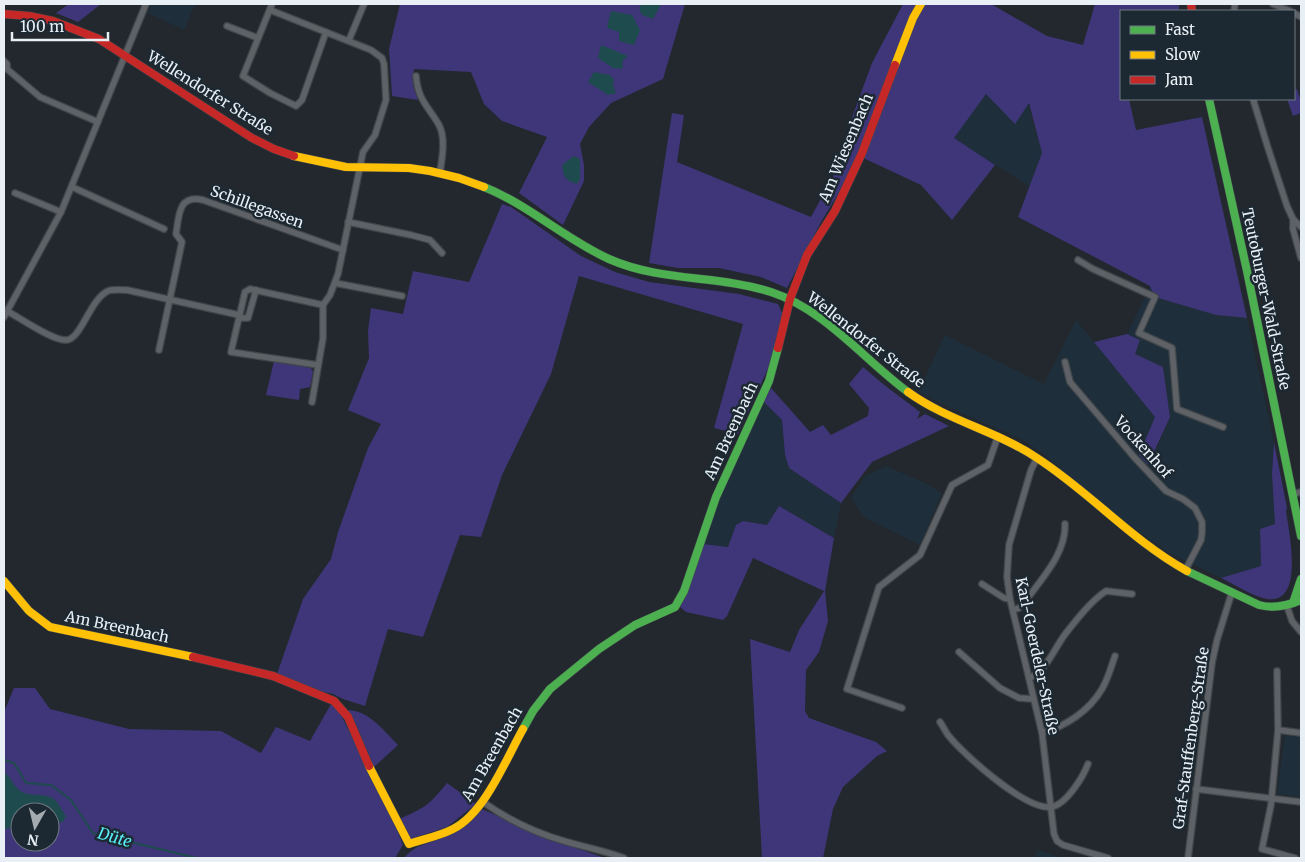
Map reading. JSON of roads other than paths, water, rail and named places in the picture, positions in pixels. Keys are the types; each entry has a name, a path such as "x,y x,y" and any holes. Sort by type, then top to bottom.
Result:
{"street":[{"path":"146,4 62,212 5,314 56,338 67,341 74,338 98,298 108,291 127,290 248,318 256,290"},
{"path":"349,40 364,4"},
{"name":"Am Wiesenbach","path":"790,299 807,255 834,211 862,153 920,4"},
{"path":"1273,4 1288,10"},
{"path":"312,402 323,338 323,304 335,283 363,152 375,135 386,100 384,64 382,58 371,50 271,7 243,76 296,106 302,100 326,32"},
{"name":"Wellendorfer Straße","path":"4,14 36,17 62,24 99,39 237,129 270,147 327,164 359,168 414,169 440,172 473,182 501,195 520,205 584,248 617,263 634,269 671,277 727,283 760,289 790,299 816,315 890,380 913,397 947,415 998,436 1037,458 1137,539 1167,559 1186,570 1266,607 1274,608 1301,600"},
{"path":"227,26 258,38"},
{"path":"4,61 7,64 6,69 40,97 98,122"},
{"path":"416,76 417,90 420,97 440,127 442,135 440,172"},
{"name":"Teutoburger-Wald-Straße","path":"1208,100 1297,493 1301,536"},
{"path":"1253,100 1287,206 1293,219 1301,227"},
{"path":"72,187 164,229"},
{"path":"15,193 62,212"},
{"name":"Schillegassen","path":"170,299 182,242 176,234 180,210 189,199 196,198 343,250"},
{"path":"1293,219 1292,229 1301,258"},
{"path":"348,222 411,234 430,240 442,253"},
{"path":"1078,260 1093,269 1154,297 1139,333 1172,348 1177,409 1223,427"},
{"path":"335,283 402,296"},
{"path":"318,364 231,352 245,292 250,289 323,304"},
{"path":"159,350 170,299"},
{"name":"Am Breenbach","path":"4,581 29,611 50,627 247,669 273,676 334,701 346,713 362,750 409,844 453,829 468,819 483,802 533,710 550,689 599,649 635,625 675,607 687,584 728,466 769,382 790,299"},
{"name":"Vockenhof","path":"1065,362 1070,382 1134,457 1166,492 1183,499 1195,508 1202,522 1201,540 1186,570"},
{"path":"902,708 847,689 879,587 920,555 952,485 988,465 998,436"},
{"name":"Karl-Goerdeler-Straße","path":"1037,458 1031,470 1008,545 1007,577 1010,599 1042,733 1054,834 1057,841 1063,844 1108,858"},
{"path":"1013,610 1019,608 1025,602 1055,561 1065,533 1065,524"},
{"path":"1301,579 1290,604 1292,621 1301,632"},
{"path":"982,584 1004,598 1010,599"},
{"path":"1029,678 1039,671 1066,633 1099,595 1106,590 1132,594"},
{"name":"Graf-Stauffenberg-Straße","path":"1188,858 1212,663 1232,592"},
{"path":"959,652 1000,688 1019,698 1033,699"},
{"path":"1042,733 1051,731 1074,719 1091,705 1102,688 1115,656"},
{"path":"1277,671 1278,730 1271,799 1262,849 1295,858"},
{"path":"940,722 946,734 993,778 1026,800 1042,806 1052,807 1061,802 1084,774 1088,764"},
{"path":"1278,730 1301,734"},
{"path":"1196,789 1301,802"},
{"path":"483,802 510,819 563,841 624,858"}],"waterway":[{"name":"Düte","path":"4,760 14,763 26,783 51,785 71,800 93,833 197,858"}]}
